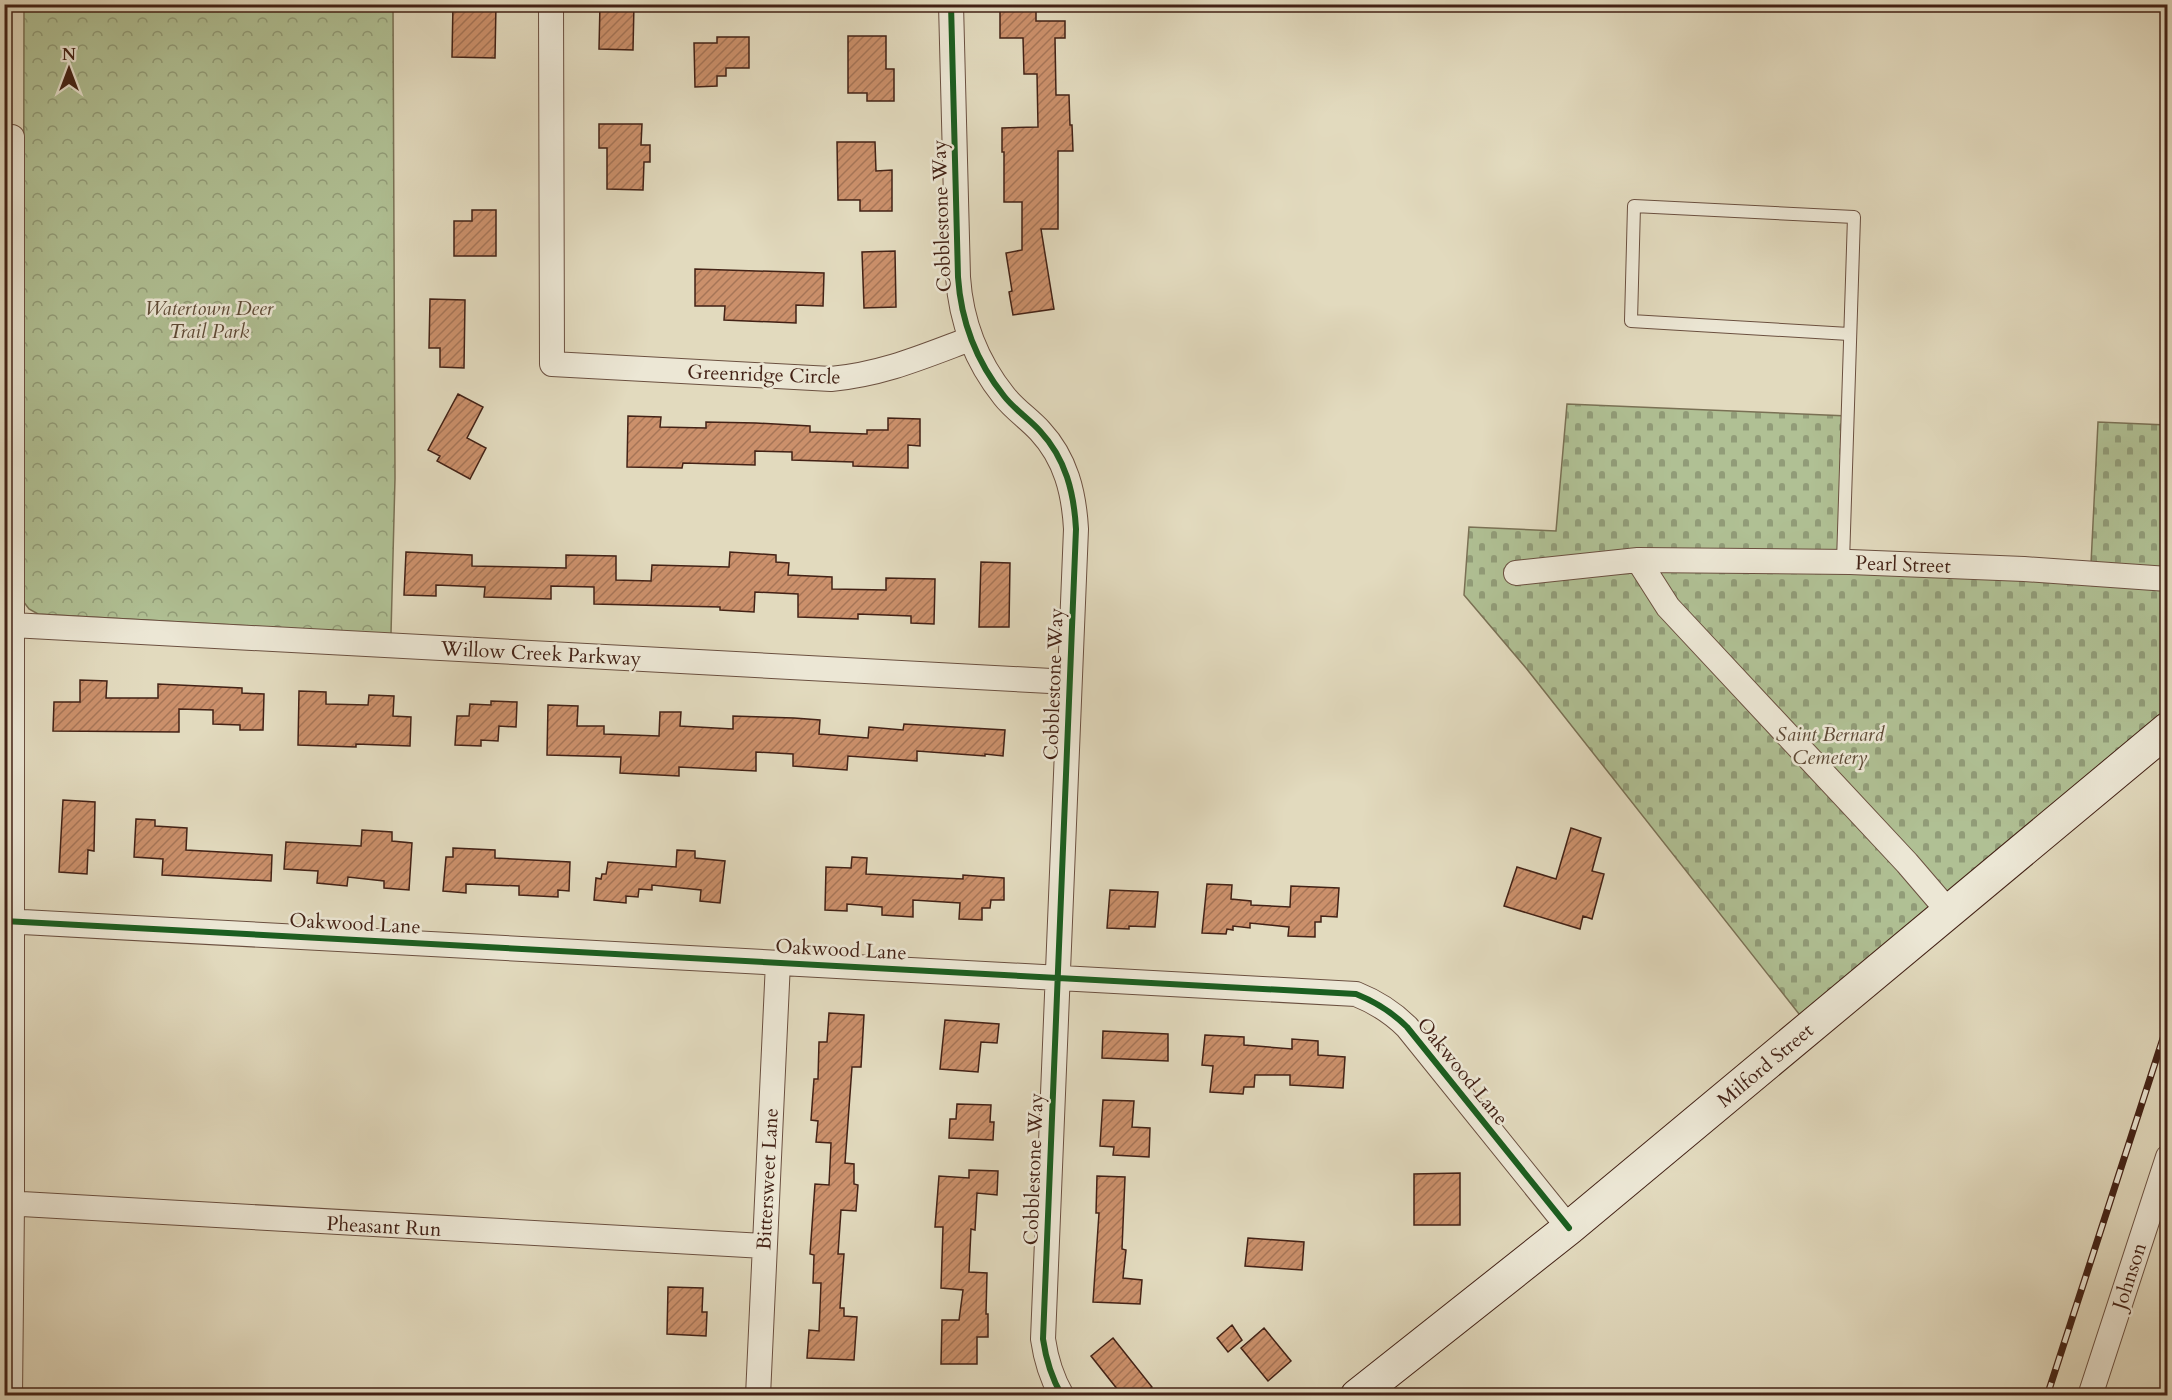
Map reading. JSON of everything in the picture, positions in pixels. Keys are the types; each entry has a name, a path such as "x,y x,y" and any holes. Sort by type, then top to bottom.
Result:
{"main road":[{"name":"Milford Street","path":"1357,1395 1569,1228 2168,729"}],"street":[{"name":"Greenridge Circle","path":"551,4 552,364 831,379 860,376 884,370 970,339"},
{"name":"Cobblestone Way","path":"951,4 958,277 961,307 970,339 985,370 1005,398 1042,432 1058,456 1068,479 1074,504 1076,529 1043,1339 1053,1380 1062,1395"},
{"path":"10,1395 8,921 12,625 8,247 12,137"},
{"path":"1638,560 1668,607 1907,862 1949,912"},
{"name":"Pearl Street","path":"1516,573 1638,560 1843,562 2024,569 2168,579"},
{"name":"Willow Creek Parkway","path":"12,625 1069,682"},
{"name":"Oakwood Lane","path":"8,921 1356,994 1392,1012 1407,1027 1569,1228"},
{"name":"Bittersweet Lane","path":"758,1395 778,962"},
{"name":"Johnson","path":"2090,1395 2168,1157"},
{"name":"Pheasant Run","path":"8,1203 764,1246"}],"lane":[{"path":"1843,562 1854,217 1634,206 1630,321 1849,334"}],"green space":[{"name":"Watertown Deer Trail Park","path":"24,5 393,5 395,478 391,634 38,614 29,609 23,601"},
{"name":"Saint Bernard Cemetery","path":"1567,404 1848,416 1840,555 2091,564 2098,422 2167,425 2167,723 1803,1019 1526,668 1464,595 1469,527 1556,531"}],"building":[{"path":"453,4 496,4 495,58 452,57"},
{"path":"600,4 634,4 633,50 599,49"},
{"path":"1000,9 1036,9 1036,21 1065,21 1065,38 1055,38 1056,95 1069,95 1070,125 1072,125 1073,151 1058,151 1058,229 1041,229 1054,309 1013,315 1006,253 1022,250 1022,202 1004,202 1002,128 1038,127 1037,74 1024,74 1023,38 1000,38"},
{"path":"848,36 886,36 886,69 894,69 894,101 867,101 867,93 848,93"},
{"path":"717,37 749,37 749,68 726,68 726,76 717,76 717,86 695,87 694,43 717,43"},
{"path":"599,124 642,124 641,145 650,145 650,162 644,162 643,190 607,189 607,148 599,148"},
{"path":"837,142 875,142 876,171 892,170 892,211 860,211 860,200 838,200"},
{"path":"472,210 496,210 496,256 454,256 454,221 472,221"},
{"path":"895,251 896,307 864,308 862,252"},
{"path":"695,269 824,273 823,306 796,305 796,323 724,320 725,306 695,306"},
{"path":"430,299 465,300 464,368 440,367 440,348 429,348"},
{"path":"458,394 483,407 467,438 486,448 470,479 437,461 440,456 428,450"},
{"path":"628,416 661,417 660,427 706,428 706,422 756,423 810,426 810,432 867,434 867,430 888,430 888,418 920,419 920,446 908,445 908,468 853,466 853,462 792,460 792,452 755,451 755,465 683,463 682,468 627,467"},
{"path":"406,552 472,555 472,566 566,568 566,555 616,556 616,580 651,581 652,565 729,567 730,552 776,555 776,562 789,563 788,575 832,577 832,589 886,590 886,578 935,579 934,624 911,623 911,616 858,614 858,619 798,617 798,594 755,592 754,612 720,610 720,607 594,604 594,587 551,586 551,599 484,597 485,587 436,585 436,596 404,595"},
{"path":"981,562 1010,563 1009,627 979,627"},
{"path":"80,680 107,681 106,698 158,698 158,684 242,688 242,693 264,694 263,730 240,730 240,725 213,724 213,710 179,709 179,732 53,731 54,702 80,702"},
{"path":"299,691 326,692 326,704 368,705 369,695 394,696 393,716 411,717 410,746 298,745"},
{"path":"491,701 517,702 516,727 499,726 498,741 481,740 481,746 455,745 457,716 469,716 470,704 491,705"},
{"path":"548,705 578,706 577,726 604,726 604,734 659,736 660,712 681,712 680,726 733,729 733,716 820,720 819,734 868,738 869,727 903,730 904,724 1005,730 1003,756 917,751 917,761 848,756 847,770 793,766 793,754 756,752 756,771 679,767 679,776 620,773 621,757 547,755"},
{"path":"63,800 95,802 94,851 88,850 87,874 59,872"},
{"path":"136,819 155,820 155,826 187,828 186,850 272,855 271,881 162,875 163,859 134,857"},
{"path":"1571,828 1601,838 1592,871 1604,874 1592,919 1583,916 1580,929 1504,906 1517,867 1556,879"},
{"path":"362,830 392,832 392,841 412,843 409,890 384,888 384,881 348,877 347,886 317,883 318,871 284,869 286,842 361,846"},
{"path":"453,848 495,850 495,858 570,862 569,891 558,890 558,897 519,895 519,886 466,884 466,893 443,891 446,857 453,857"},
{"path":"677,850 695,851 695,858 725,861 720,903 700,901 701,890 652,885 652,890 639,889 638,897 626,896 626,903 594,900 596,878 601,879 602,874 606,874 608,862 676,867"},
{"path":"852,857 867,858 866,874 963,879 963,875 1004,878 1004,900 991,900 990,908 982,908 982,920 959,919 960,903 913,900 913,917 882,915 882,907 847,904 847,911 825,910 826,867 851,868"},
{"path":"1207,884 1232,885 1231,899 1251,901 1251,905 1290,907 1291,886 1339,888 1337,917 1321,916 1321,922 1315,922 1315,937 1288,936 1289,927 1250,923 1250,928 1233,926 1233,930 1227,929 1226,934 1202,933"},
{"path":"1110,890 1158,892 1155,927 1107,928"},
{"path":"829,1013 864,1015 861,1067 852,1067 845,1163 854,1164 854,1184 858,1185 856,1211 841,1210 838,1254 844,1254 840,1308 844,1308 844,1316 857,1317 854,1360 807,1358 809,1330 819,1331 821,1283 813,1283 814,1255 810,1254 815,1184 829,1185 831,1143 816,1142 818,1121 811,1120 814,1079 818,1079 819,1042 827,1042"},
{"path":"945,1020 999,1024 997,1043 981,1042 978,1072 940,1069"},
{"path":"1103,1031 1168,1034 1168,1061 1102,1058"},
{"path":"1205,1035 1244,1037 1244,1045 1292,1049 1292,1039 1318,1041 1318,1055 1345,1057 1343,1088 1290,1085 1290,1075 1255,1075 1254,1087 1244,1087 1243,1094 1210,1092 1213,1066 1202,1065"},
{"path":"1103,1100 1134,1101 1132,1127 1150,1128 1149,1157 1113,1155 1114,1147 1100,1146"},
{"path":"957,1104 991,1105 990,1122 994,1122 993,1140 949,1138 950,1119 956,1119"},
{"path":"969,1170 998,1171 997,1195 977,1193 975,1230 971,1229 969,1272 987,1273 988,1337 977,1337 977,1364 941,1364 942,1320 959,1320 963,1290 941,1288 943,1227 935,1227 939,1176 969,1178"},
{"path":"1460,1173 1460,1225 1414,1225 1414,1174"},
{"path":"1097,1176 1125,1177 1122,1249 1126,1250 1123,1278 1142,1280 1140,1304 1093,1302 1099,1213 1096,1213"},
{"path":"1248,1238 1304,1242 1302,1270 1245,1266"},
{"path":"668,1287 703,1288 702,1312 707,1312 706,1336 667,1334"},
{"path":"1232,1325 1242,1340 1228,1352 1217,1338"},
{"path":"1264,1328 1291,1361 1268,1381 1241,1348"},
{"path":"1113,1338 1152,1387 1141,1395 1126,1395 1120,1389 1118,1390 1091,1356"}],"railway":[{"path":"2047,1396 2168,1023"}],"cycle path":[{"path":"951,4 958,277 966,325 978,355 994,383 1008,401 1040,431 1056,453 1071,490 1075,516 1043,1339 1050,1368 1062,1396"},
{"path":"4,921 1356,994 1383,1008 1407,1027 1569,1228"}]}
